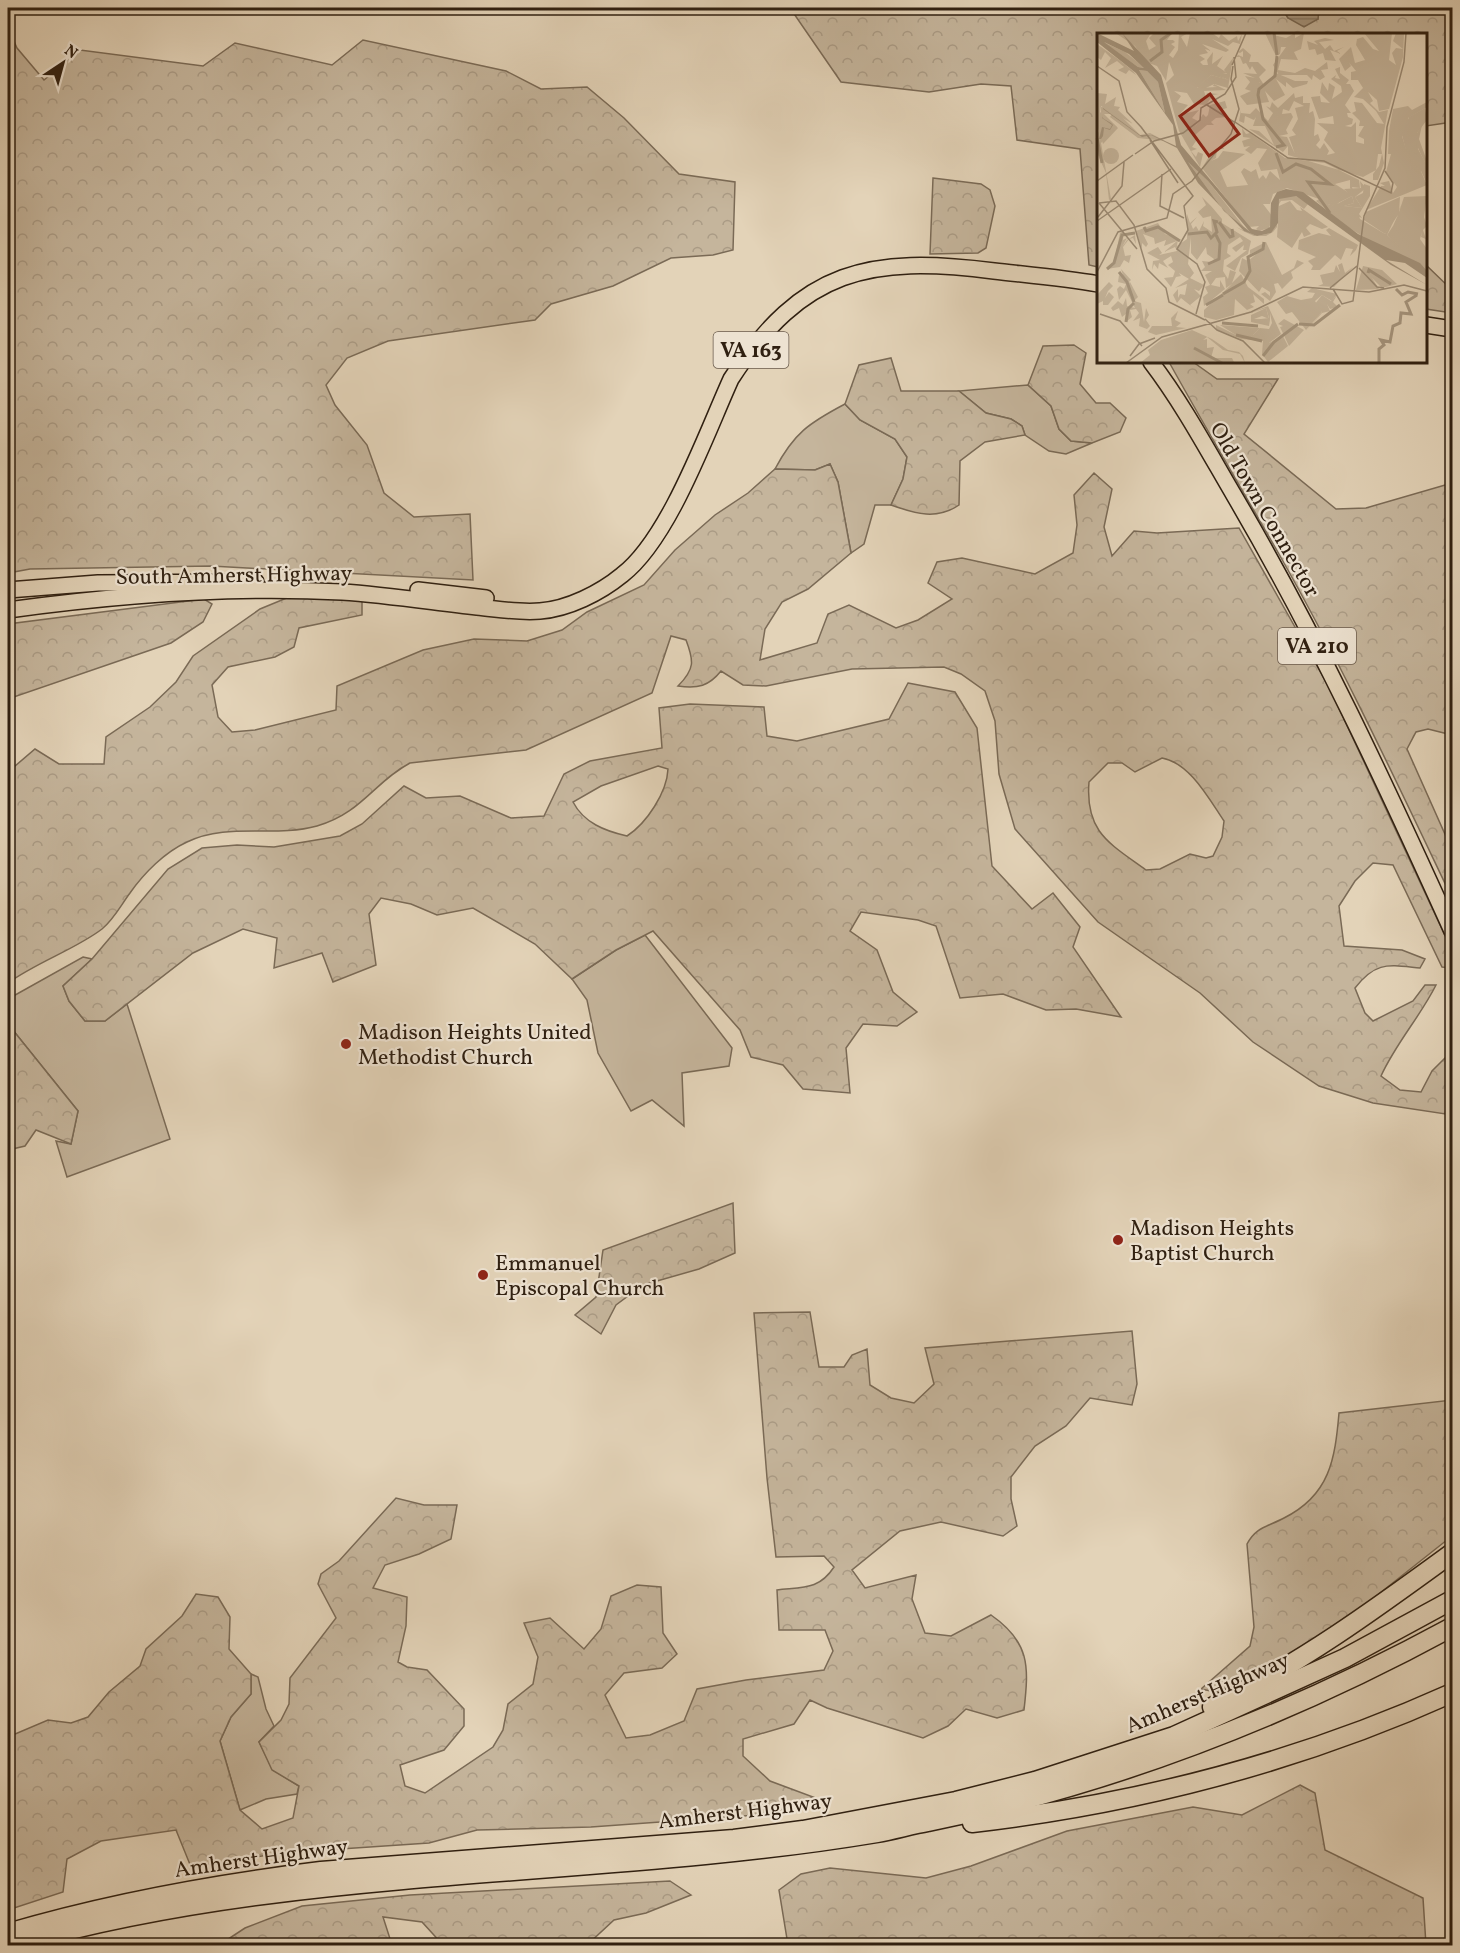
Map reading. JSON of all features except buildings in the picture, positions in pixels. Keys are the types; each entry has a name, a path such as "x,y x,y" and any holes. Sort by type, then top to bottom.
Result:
{"highway":[{"path":"1035,1780 1187,1719 1283,1671 1332,1640 1452,1553"},
{"name":"Amherst Highway","path":"8,1933 191,1889 256,1879 321,1871 734,1839 884,1816 1035,1780 1174,1736 1345,1658 1452,1600"},
{"name":"Amherst Highway","path":"10,1946 120,1919 242,1897 368,1882 692,1857 881,1833 990,1808 1079,1784 1195,1744 1321,1694 1452,1627"},
{"path":"881,1833 1025,1817 1123,1799 1209,1779 1300,1752 1452,1693"}],"main road":[{"name":"South Amherst Highway","path":"8,610 130,597 284,591 364,594 509,610 543,611 568,604 606,587 644,554 670,511 731,379 743,360 776,320 816,289 857,271 903,264 964,267 1097,284"},
{"path":"1427,325 1452,329"},
{"name":"Old Town Connector","path":"1156,365 1297,608 1353,716 1452,931"},
{"name":"South Amherst Highway","path":"8,590 98,583 302,581 384,586 505,600 568,604"}],"green space":[{"path":"790,8 1282,8 1288,18 1318,19 1319,8 1452,8 1452,122 1427,126 1427,33 1097,33 1097,267 1089,265 1080,149 1017,140 1011,86 981,84 929,92 841,82"},
{"path":"8,28 17,48 44,80 80,50 203,66 235,43 332,65 363,40 506,71 541,89 587,87 624,118 679,174 735,182 733,250 713,255 671,258 613,286 551,304 535,320 388,341 347,358 326,385 335,405 367,445 384,493 414,517 470,514 473,580 211,566 30,569 8,573"},
{"path":"933,178 981,184 990,190 995,206 986,248 978,253 930,254"},
{"path":"1427,266 1452,290 1452,313 1427,309"},
{"path":"1074,345 1086,353 1080,384 1096,403 1110,403 1126,418 1120,432 1092,443 1071,441 1059,429 1051,406 1028,385 1043,346"},
{"path":"891,358 901,391 959,391 986,413 1011,419 1022,426 1025,435 985,442 960,461 959,505 943,513 926,514 891,505 903,479 907,457 895,439 860,420 845,404 859,365"},
{"path":"1170,363 1194,363 1217,379 1278,379 1244,434 1336,509 1366,508 1452,483 1452,735 1428,729 1416,732 1407,749 1452,850 1452,898 1326,640"},
{"path":"1028,385 1051,406 1059,429 1071,441 1092,443 1066,454 1049,451 1025,435 1022,426 1011,419 986,413 959,391"},
{"path":"845,404 860,420 895,439 907,457 903,479 891,505 875,505 864,544 851,553 838,482 830,464 815,470 775,469 789,446 804,430"},
{"path":"830,464 838,482 851,553 808,589 782,602 765,629 760,660 817,643 828,614 849,605 896,628 918,620 952,599 928,583 937,562 962,558 1035,574 1073,553 1077,525 1074,495 1094,473 1112,489 1104,527 1112,556 1134,531 1157,533 1239,528 1330,689 1447,940 1452,956 1452,968 1442,967 1393,865 1373,863 1355,881 1339,906 1344,946 1402,950 1425,959 1420,968 1391,966 1376,969 1355,988 1365,1013 1373,1021 1413,1001 1425,985 1436,985 1381,1076 1400,1090 1421,1092 1432,1071 1452,1051 1452,1115 1373,1103 1319,1086 1253,1042 1200,993 1098,922 1015,829 999,774 995,721 985,691 961,674 944,667 852,669 766,686 743,685 721,671 712,680 702,685 678,686 688,675 691,654 686,640 671,636 652,693 526,750 410,763 357,805 317,826 284,831 219,833 203,836 179,846 148,871 102,929 8,983 8,772 35,749 59,764 104,764 106,737 150,707 176,682 193,656 260,609 289,597 362,599 362,615 299,628 294,647 275,657 228,667 212,685 218,717 232,732 255,730 336,710 337,686 423,650 474,639 527,641 562,630 587,612 644,585 675,550 715,515 748,493 775,469 815,470","holes":["1162,758 1172,761 1198,783 1224,821 1222,837 1213,856 1206,858 1190,854 1160,869 1146,870 1102,835 1091,813 1089,782 1108,763 1122,763 1135,772"]},
{"path":"204,599 212,604 203,622 171,643 8,699 8,624"},
{"path":"908,683 955,692 977,728 992,866 1032,909 1053,893 1080,927 1073,947 1121,1017 1076,1009 1046,1010 1003,994 960,998 936,926 918,920 861,912 850,931 877,950 893,992 917,1012 897,1026 863,1024 846,1048 850,1093 803,1089 783,1065 751,1057 740,1030 653,931 616,950 572,979 535,944 473,908 437,915 411,904 381,898 369,914 376,965 333,982 322,953 274,968 277,938 243,929 193,953 105,1021 85,1021 69,1001 63,986 92,959 168,869 202,848 237,845 274,847 340,836 362,824 404,786 426,798 460,796 511,818 544,816 564,774 590,761 662,748 659,708 690,704 764,707 767,736 797,741 889,719","holes":["658,766 668,769 664,787 655,806 642,823 627,836 611,832 589,821 573,802 601,786"]},
{"path":"645,935 732,1048 729,1066 682,1073 684,1126 652,1100 631,1111 598,1053 587,1000 572,979 616,950"},
{"path":"83,957 92,959 63,986 69,1001 85,1021 105,1021 127,1004 170,1139 67,1177 56,1141 71,1144 78,1111 8,1024 8,999"},
{"path":"8,1024 78,1111 71,1144 36,1130 25,1146 8,1150"},
{"path":"733,1203 735,1253 699,1269 643,1285 616,1305 601,1334 575,1315 596,1297 603,1250"},
{"path":"810,1312 819,1367 844,1367 852,1355 867,1349 870,1385 891,1398 914,1403 934,1384 925,1348 1132,1331 1137,1384 1132,1405 1090,1398 1066,1426 1035,1446 1011,1477 1011,1499 1017,1526 1003,1536 941,1522 900,1531 852,1570 865,1588 916,1575 912,1599 925,1633 951,1636 991,1615 1004,1625 1020,1645 1024,1656 1026,1680 1024,1710 997,1718 966,1709 948,1726 923,1738 827,1708 810,1700 794,1724 743,1739 743,1756 770,1781 813,1797 770,1814 591,1827 477,1830 429,1843 281,1853 191,1867 176,1830 101,1841 67,1859 63,1892 8,1910 8,1737 48,1720 71,1723 88,1717 109,1692 140,1666 146,1649 182,1616 196,1594 218,1597 230,1617 229,1649 251,1674 251,1694 231,1717 220,1741 240,1810 262,1829 293,1818 299,1786 272,1770 259,1742 281,1720 289,1704 290,1678 336,1618 318,1584 321,1574 339,1561 396,1498 424,1505 457,1505 451,1539 419,1554 385,1565 373,1588 407,1597 406,1626 398,1662 407,1667 427,1670 464,1709 464,1726 444,1750 400,1765 405,1786 425,1793 493,1747 503,1730 508,1704 533,1684 538,1657 524,1623 550,1618 584,1649 601,1629 611,1596 637,1585 661,1587 663,1633 677,1654 662,1668 624,1673 605,1695 626,1738 650,1735 684,1721 697,1689 824,1670 833,1651 825,1630 779,1630 777,1590 816,1584 834,1567 824,1556 776,1557 767,1478 754,1313"},
{"path":"1452,1400 1452,1536 1332,1631 1264,1672 1216,1692 1201,1689 1250,1646 1254,1627 1247,1544 1250,1538 1262,1528 1299,1509 1321,1487 1332,1460 1339,1413"},
{"path":"251,1674 258,1677 266,1709 274,1726 259,1742 273,1770 299,1786 297,1794 266,1799 240,1810 220,1741 231,1717 251,1694"},
{"path":"1300,1785 1315,1793 1325,1850 1423,1898 1426,1945 788,1945 779,1890 801,1874 830,1868 926,1878 971,1866 1067,1831 1193,1807 1242,1815"},
{"path":"670,1881 691,1895 646,1913 614,1920 587,1945 443,1945 422,1922 383,1917 392,1945 219,1945 245,1928 302,1906 410,1895"}],"shaded area":[{"path":"1282,8 1319,8 1318,19 1304,27 1288,18"}],"place":[{"name":"Madison Heights United Methodist Church","path":"346,1044"},
{"name":"Madison Heights Baptist Church","path":"1118,1240"},
{"name":"Emmanuel Episcopal Church","path":"483,1275"}]}
